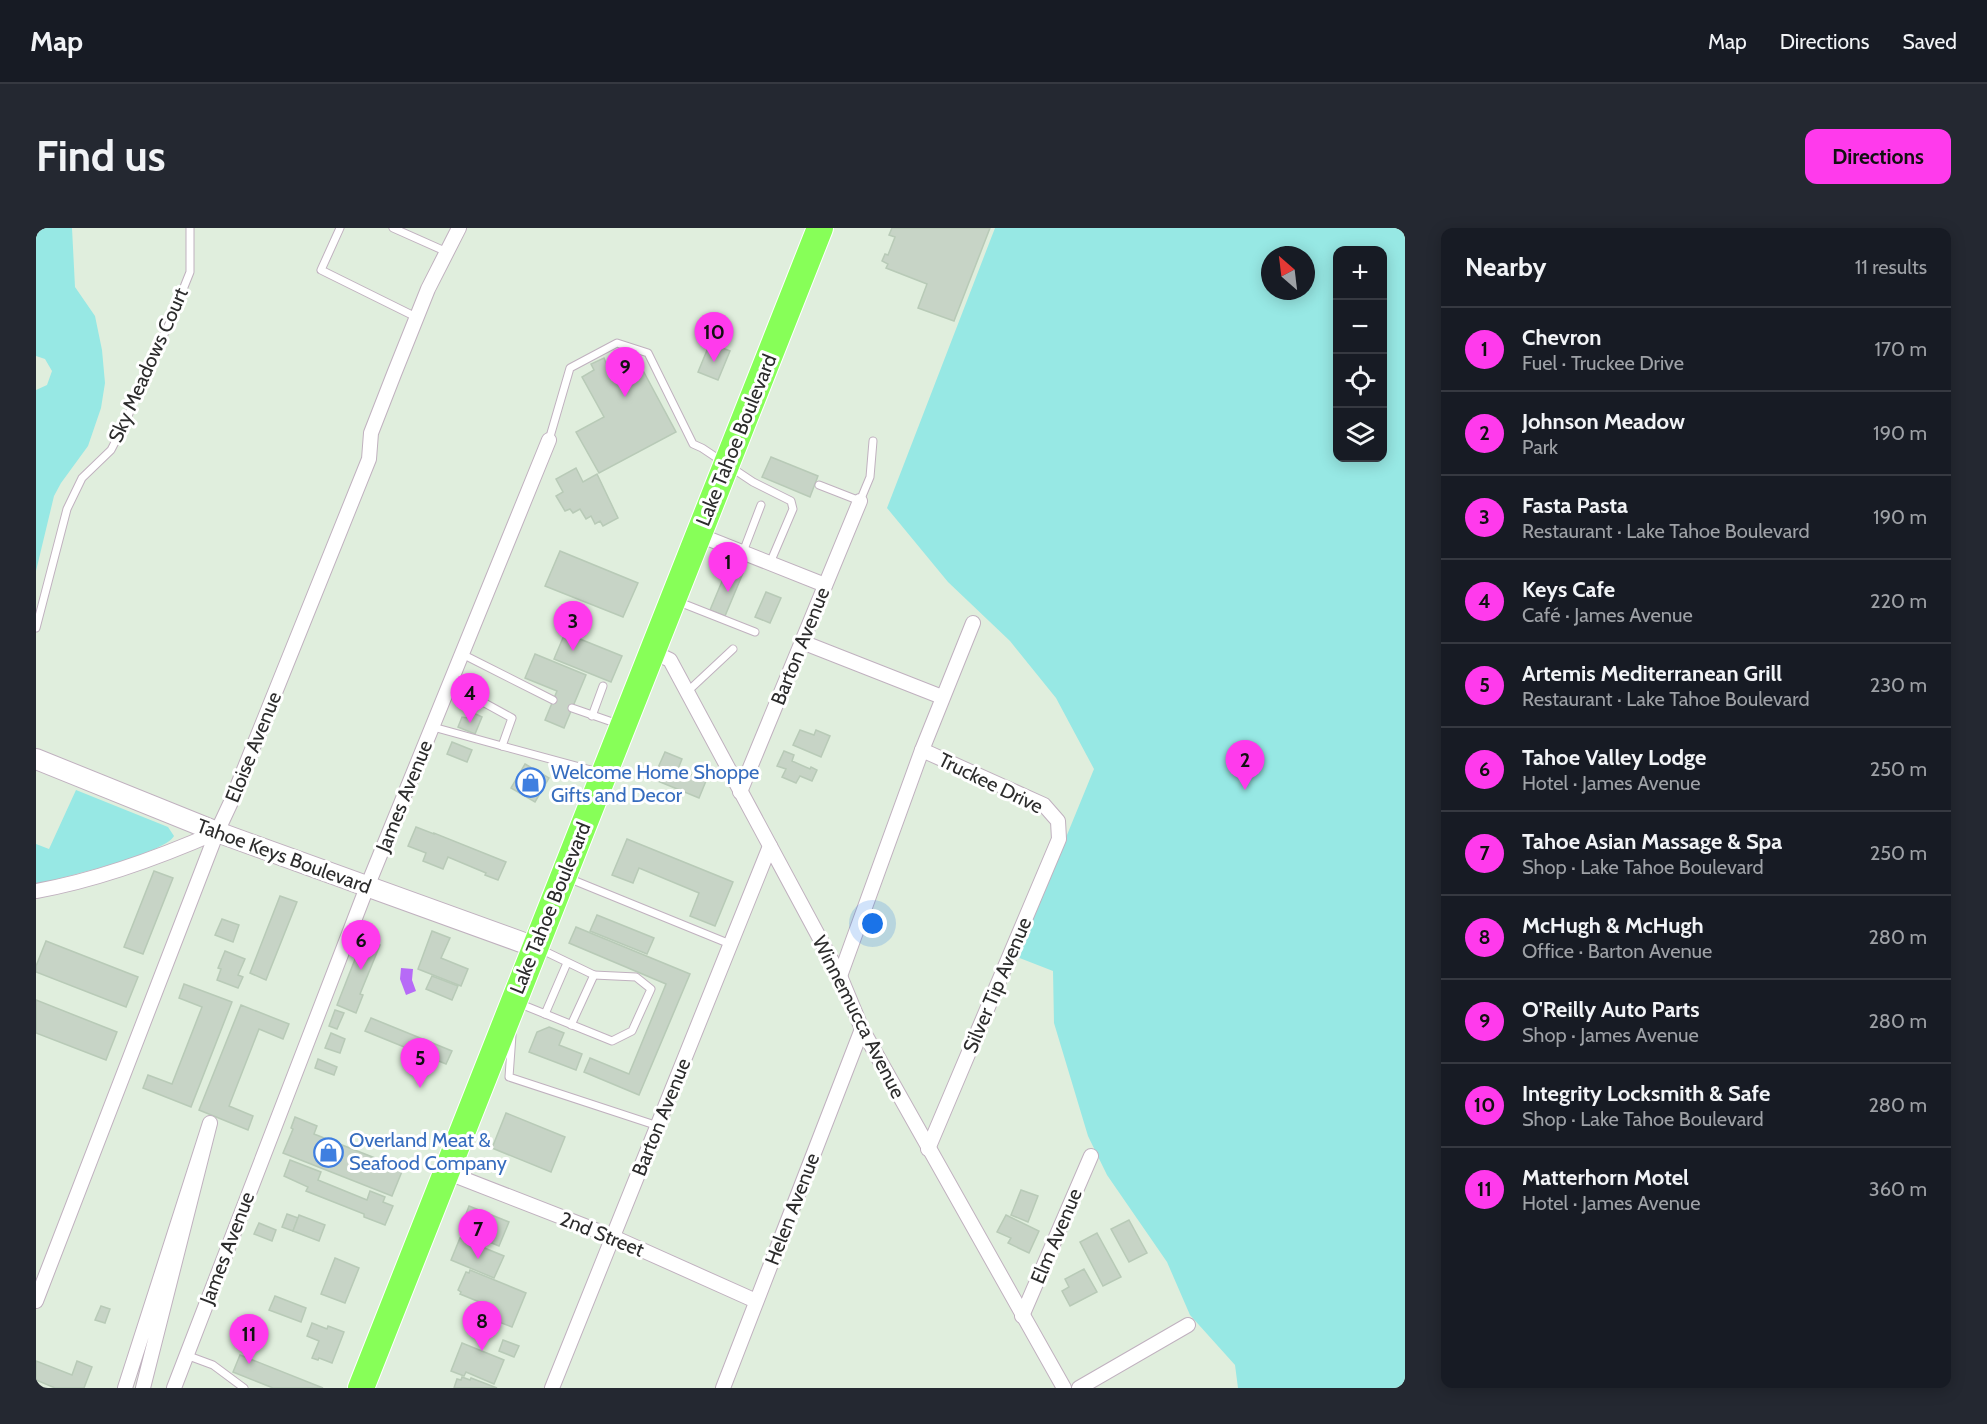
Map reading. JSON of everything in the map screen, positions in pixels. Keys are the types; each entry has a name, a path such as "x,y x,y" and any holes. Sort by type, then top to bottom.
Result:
{"highway":[{"name":"Lake Tahoe Boulevard","path":"361,1388 820,228"}],"street":[{"name":"Eloise Avenue","path":"36,1301 217,832 369,459 371,433 416,317 459,228"},
{"name":"James Avenue","path":"174,1388 367,887 549,440"},
{"name":"Barton Avenue","path":"740,792 860,501"},
{"path":"699,535 825,585"},
{"path":"840,976 922,750 972,623"},
{"path":"802,642 942,697"},
{"name":"Winnemucca Avenue","path":"653,652 670,660 840,976 862,1029 1064,1388"},
{"name":"Truckee Drive","path":"922,750 1044,805 1058,820"},
{"name":"Tahoe Keys Boulevard","path":"36,759 217,832 535,946"},
{"name":"Silver Tip Avenue","path":"928,1149 1059,839 1058,820"},
{"path":"36,891 84,880 132,865 217,832"},
{"name":"Barton Avenue","path":"552,1388 770,846"},
{"name":"Helen Avenue","path":"723,1388 862,1029"},
{"name":"James Avenue","path":"125,1388 210,1123 144,1388"},
{"name":"Elm Avenue","path":"1022,1316 1091,1156"},
{"name":"2nd Street","path":"446,1172 614,1237 756,1301"},
{"path":"1079,1388 1188,1324"}],"lane":[{"name":"Sky Meadows Court","path":"36,628 67,509 82,478 111,450 127,419 142,379 182,292 189,272 190,228"},
{"path":"340,228 321,270 416,317"},
{"path":"393,228 447,252"},
{"path":"549,440 570,368 617,343 648,353 693,444 753,482 791,501 793,509 770,563"},
{"path":"819,485 860,501 870,477 873,441"},
{"path":"743,552 761,505"},
{"path":"673,600 755,632"},
{"path":"687,692 733,649"},
{"path":"462,654 553,700"},
{"path":"450,684 512,718 502,746"},
{"path":"592,716 603,686"},
{"path":"572,708 623,725"},
{"path":"433,727 604,774"},
{"path":"563,876 730,944"},
{"path":"535,946 594,975 636,977 651,989 632,1031 612,1041 514,1001 509,1077 657,1126"},
{"path":"545,1014 567,963"},
{"path":"571,1025 594,975"},
{"path":"186,1355 213,1365 244,1388"}],"shaded area":[{"path":"36,228 72,228 75,287 95,316 102,350 105,383 101,408 88,446 54,496 36,571 36,390 47,385 52,371 45,359 36,356"},
{"path":"995,228 1405,228 1405,1388 1238,1388 1235,1365 1190,1315 1167,1262 1107,1175 1088,1136 1054,1023 1053,971 1017,957 1094,769 1056,698 1010,641 948,582 887,508"},
{"path":"76,790 168,827 174,836 167,843 133,857 36,884 36,844 49,849"},
{"path":"401,968 413,969 412,980 416,991 406,995 400,979"}],"building":[{"path":"892,228 990,228 954,321 918,308 927,284 886,268 888,264 882,261 885,254 888,255 895,237 889,235"},
{"path":"710,343 730,351 718,380 698,372"},
{"path":"632,350 676,432 599,473 576,432 604,417 582,377 594,370 591,364 604,358 606,363"},
{"path":"771,457 818,476 810,497 762,477"},
{"path":"576,468 583,482 597,474 618,518 603,526 600,521 595,524 591,516 586,519 580,509 573,513 570,509 565,511 556,496 563,492 556,479"},
{"path":"560,551 638,583 623,617 545,586"},
{"path":"728,567 743,573 725,616 710,610"},
{"path":"766,592 781,598 770,623 755,617"},
{"path":"565,633 622,656 611,682 554,659"},
{"path":"535,654 586,675 564,728 545,720 557,691 525,678"},
{"path":"469,711 482,717 475,734 458,727 462,717 467,718"},
{"path":"800,730 814,735 816,730 830,736 821,757 793,745"},
{"path":"452,742 472,750 467,762 447,754"},
{"path":"784,751 794,755 792,761 817,770 812,781 800,776 796,783 782,777 786,769 777,766"},
{"path":"665,752 682,759 678,769 706,781 699,798 653,779"},
{"name":"Welcome Home Shoppe Gifts and Decor","path":"525,764 549,778 535,802 511,788"},
{"path":"416,827 506,862 498,880 448,857 443,869 423,861 426,853 408,846"},
{"path":"627,839 733,882 715,926 690,916 699,893 639,868 633,883 612,875"},
{"path":"154,871 173,878 143,954 124,947"},
{"path":"280,896 297,902 266,980 250,973"},
{"path":"597,915 654,938 647,954 590,931"},
{"path":"222,919 239,925 233,942 215,935"},
{"path":"576,927 690,974 639,1095 584,1072 590,1058 629,1074 666,984 569,943"},
{"path":"432,931 450,938 441,958 468,969 461,986 418,969"},
{"path":"363,939 380,945 360,994 363,995 356,1013 337,1005"},
{"path":"46,941 138,977 126,1007 36,972 36,966"},
{"path":"225,951 245,959 238,975 243,977 238,988 217,980 221,969 218,968"},
{"path":"432,976 458,986 452,1000 426,989"},
{"path":"184,984 232,1002 191,1107 143,1088 148,1075 172,1084 202,1007 179,998"},
{"path":"36,1000 117,1032 106,1060 36,1033"},
{"path":"241,1005 289,1024 283,1039 259,1029 229,1106 253,1116 248,1130 199,1110"},
{"path":"335,1010 344,1013 337,1029 329,1026"},
{"path":"371,1018 452,1051 446,1064 365,1031"},
{"path":"549,1027 564,1033 559,1045 582,1054 576,1070 529,1052 537,1032"},
{"path":"331,1033 345,1039 340,1053 325,1048"},
{"path":"318,1059 337,1067 334,1075 315,1068"},
{"path":"506,1113 565,1137 551,1172 492,1148"},
{"path":"295,1117 317,1126 314,1134 403,1169 392,1196 283,1153 293,1129 291,1128"},
{"path":"290,1160 321,1172 318,1180 367,1200 370,1191 385,1197 383,1202 393,1206 385,1225 364,1217 364,1214 306,1191 308,1187 284,1176"},
{"path":"1021,1190 1038,1196 1028,1222 1011,1215"},
{"path":"469,1206 509,1222 499,1246 460,1230"},
{"path":"287,1214 298,1218 293,1231 282,1227"},
{"path":"299,1215 325,1225 319,1241 293,1231"},
{"path":"1006,1215 1039,1231 1029,1253 1008,1243 1011,1238 997,1232"},
{"path":"1129,1220 1147,1253 1129,1262 1111,1229"},
{"path":"259,1223 276,1230 272,1241 254,1234"},
{"path":"1097,1233 1121,1277 1103,1286 1080,1242"},
{"path":"460,1238 504,1256 494,1278 451,1260"},
{"path":"335,1258 359,1268 345,1303 321,1294"},
{"path":"1084,1269 1097,1292 1070,1306 1062,1291 1069,1287 1065,1279"},
{"path":"470,1270 526,1293 512,1327 481,1315 482,1303 460,1294 458,1290 466,1272 469,1273"},
{"path":"275,1296 306,1308 301,1322 269,1310"},
{"path":"101,1306 110,1309 105,1323 95,1320"},
{"path":"312,1323 344,1332 332,1363 312,1358 319,1341 307,1336"},
{"path":"503,1340 519,1346 514,1357 499,1351"},
{"path":"462,1343 504,1360 494,1384 466,1372 464,1376 451,1371"},
{"path":"240,1355 323,1388 273,1388 233,1372"},
{"path":"36,1361 72,1375 77,1361 92,1367 84,1388 55,1388 36,1380"},
{"path":"462,1377 497,1388 454,1388 457,1379 461,1380"}],"place":[{"name":"Integrity Locksmith & Safe","path":"714,362"},
{"name":"O'Reilly Auto Parts","path":"625,397"},
{"name":"Chevron","path":"728,592"},
{"name":"Fasta Pasta","path":"573,651"},
{"name":"Keys Cafe","path":"470,723"},
{"name":"Welcome Home Shoppe Gifts and Decor","path":"530,783"},
{"name":"Johnson Meadow","path":"1245,790"},
{"name":"Tahoe Valley Lodge","path":"361,970"},
{"name":"Artemis Mediterranean Grill","path":"420,1088"},
{"name":"Overland Meat & Seafood Company","path":"328,1152"},
{"name":"Tahoe Asian Massage & Spa","path":"478,1259"},
{"name":"McHugh & McHugh","path":"482,1351"},
{"name":"Matterhorn Motel","path":"249,1364"}]}
